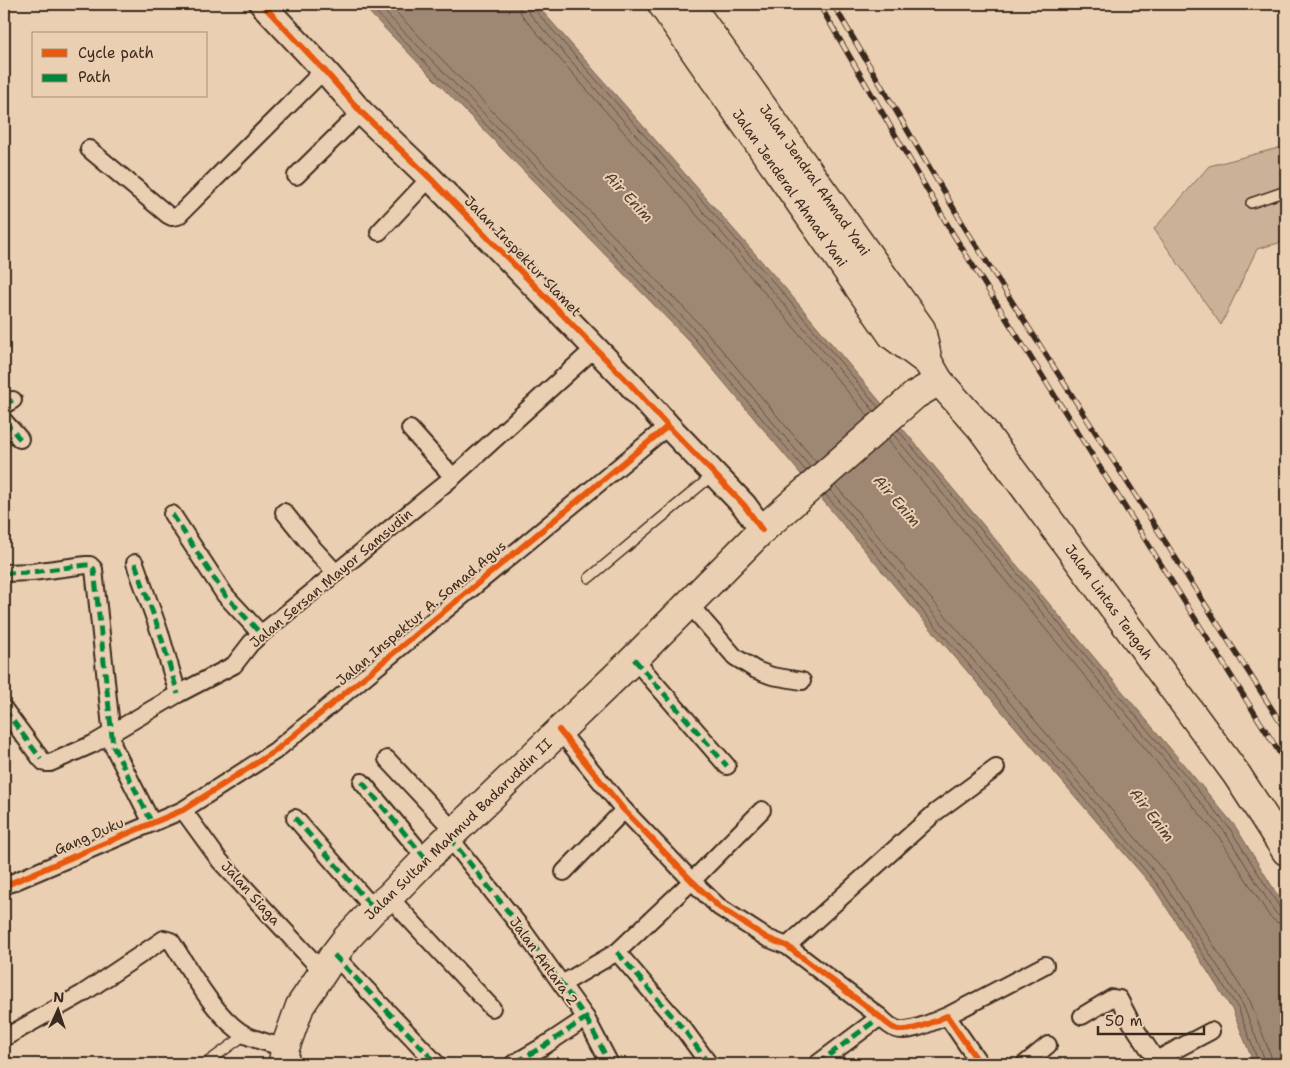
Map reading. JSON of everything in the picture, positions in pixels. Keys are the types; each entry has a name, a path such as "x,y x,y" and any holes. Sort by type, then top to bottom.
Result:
{"highway":[{"name":"Jalan Jenderal Ahmad Yani","path":"662,4 892,335 934,371"},
{"name":"Jalan Jendral Ahmad Yani","path":"689,4 921,329 934,371"},
{"name":"Jalan Sultan Mahmud Badaruddin II","path":"284,1056 300,1006 347,938 426,859 634,659 762,530 915,395 934,371"},
{"name":"Jalan Lintas Tengah","path":"934,371 981,428 1231,767 1286,851"}],"street":[{"name":"Jalan Inspektur Slamet","path":"262,4 361,112 430,178 715,473 744,505 762,530"},
{"path":"89,149 168,215 178,216 324,70"},
{"path":"296,176 361,112"},
{"path":"379,232 430,178"},
{"name":"Jalan Sersan Mayor Samsudin","path":"4,709 41,760 50,763 112,734 178,694 234,665 251,643 261,634 453,477 595,348"},
{"path":"4,421 20,439"},
{"name":"Jalan Inspektur A. Somad Agus","path":"183,810 276,751 668,426"},
{"path":"410,429 453,477"},
{"path":"284,512 336,573"},
{"path":"172,514 225,594 261,634"},
{"path":"135,563 160,633 178,694"},
{"path":"4,573 32,572 86,565 90,565 94,569 113,746 152,823"},
{"path":"689,604 735,657 756,670 772,676 802,681"},
{"path":"634,659 727,766"},
{"path":"559,730 624,810 692,882 719,907 767,938 787,946 894,1029 902,1031 915,1028 947,1016 1044,965"},
{"name":"Jalan Antara 2","path":"387,759 452,834 586,1018 513,1064"},
{"path":"787,946 936,812 996,768"},
{"path":"362,782 426,859"},
{"name":"Gang Duku","path":"4,886 183,810"},
{"name":"Jalan Siaga","path":"183,810 220,861 437,1064"},
{"path":"564,872 624,810"},
{"path":"562,984 617,952 692,882 762,810"},
{"path":"295,818 492,1008"},
{"path":"4,1038 82,994 164,938 171,941 215,1008 228,1021 245,1035 284,1056"},
{"path":"617,952 685,1031 709,1064"},
{"path":"1082,1016 1112,998 1118,999 1153,1062 1211,1031"},
{"path":"947,1016 980,1064"},
{"path":"817,1064 880,1017"},
{"path":"586,1018 610,1064"},
{"path":"1024,1064 1048,1045"}],"lane":[{"path":"1250,204 1286,191"},
{"path":"590,578 715,473"},
{"path":"205,1064 245,1035"}],"shaded area":[{"path":"1286,146 1286,241 1257,249 1221,325 1154,229 1209,166"}],"water":[{"name":"Air Enim","path":"361,4 536,4 785,288 1235,826 1286,909 1286,1064 1254,1064 1233,1011 1154,888 923,620 691,343"}],"railway":[{"path":"819,4 953,234 1286,763"},
{"path":"833,4 967,231 1286,731"}],"marked path":[{"path":"4,405 13,400"},
{"path":"4,421 20,439"},
{"path":"172,514 225,595 261,634"},
{"path":"135,563 160,633 178,694"},
{"path":"4,573 32,572 86,565 90,565 94,569 113,746 152,823"},
{"path":"634,659 727,766"},
{"path":"4,709 41,759"},
{"path":"362,782 426,859"},
{"path":"295,818 374,909"},
{"path":"449,837 522,929 586,1018 513,1064"},
{"path":"617,952 685,1031 709,1064"},
{"path":"334,955 437,1064"},
{"path":"817,1064 880,1017"},
{"path":"586,1018 610,1064"}],"cycle path":[{"path":"262,4 361,112 430,178 630,384 744,505 762,530"},
{"path":"4,886 183,810 275,751 668,426"},
{"path":"559,730 624,810 719,907 767,938 787,946 894,1028 908,1030 947,1016 980,1064"}]}
